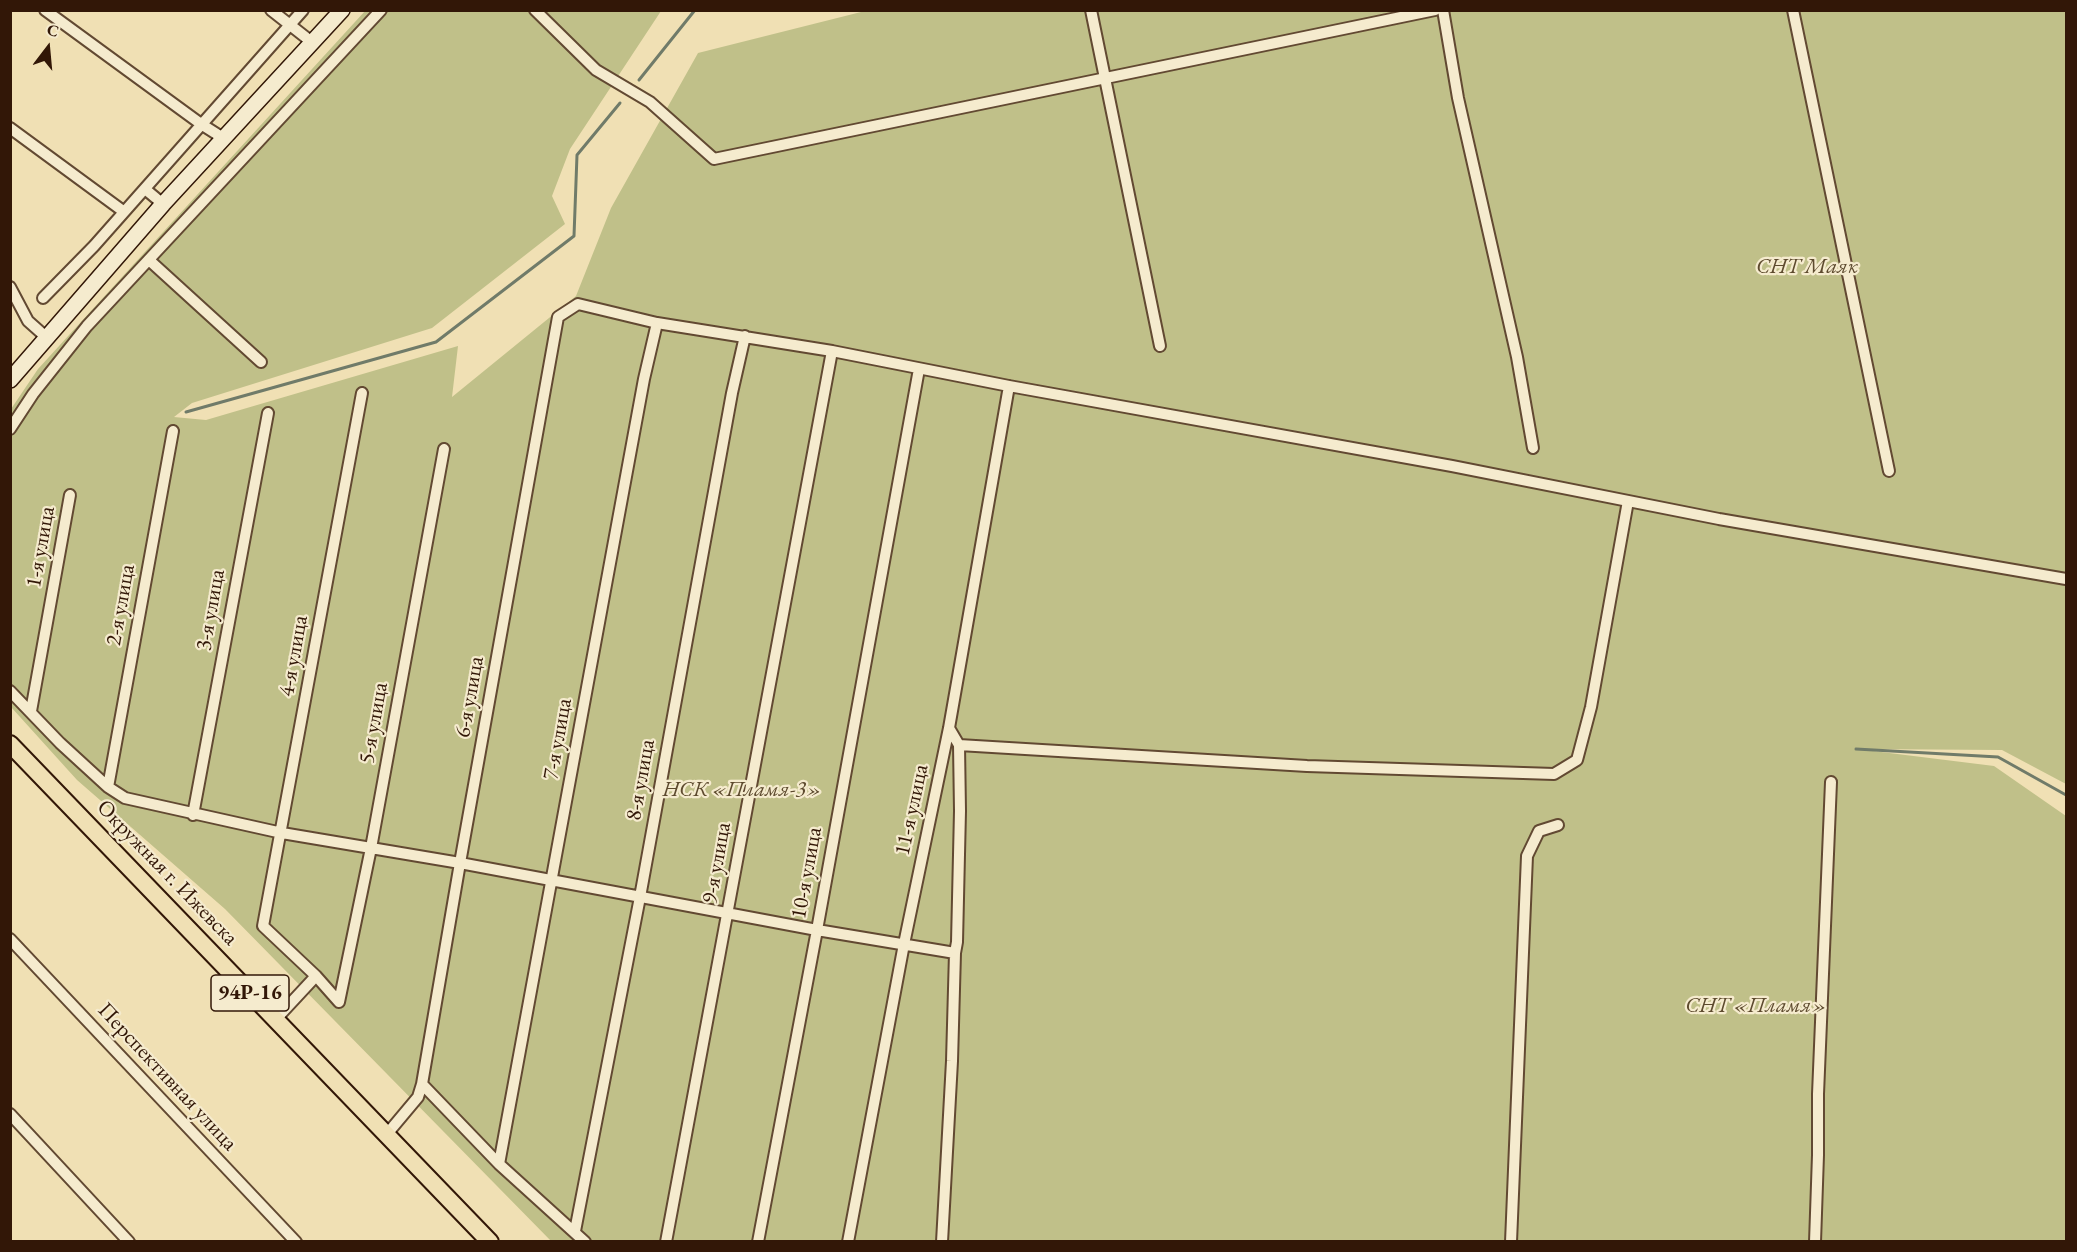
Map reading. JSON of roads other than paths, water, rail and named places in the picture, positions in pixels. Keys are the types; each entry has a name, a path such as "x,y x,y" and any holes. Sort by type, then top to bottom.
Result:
{"main road":[{"name":"Окружная г. Ижевска","path":"10,744 490,1242"}],"street":[{"path":"45,10 223,138"},
{"path":"271,10 313,43"},
{"path":"43,298 94,246 303,10"},
{"path":"10,380 163,204 342,10"},
{"path":"10,429 33,394 87,326 381,10"},
{"path":"535,10 596,70 650,102 714,159 1435,10"},
{"path":"1091,10 1160,346"},
{"path":"1443,10 1458,98 1517,357 1533,448"},
{"path":"1793,10 1889,471"},
{"path":"10,128 123,211"},
{"path":"145,189 163,204"},
{"path":"149,260 261,362"},
{"path":"10,287 28,321 46,337"},
{"name":"6-я улица","path":"387,1134 418,1097 422,1084 558,317 578,304 657,323"},
{"path":"657,323 832,351 1869,546 2067,579"},
{"name":"7-я улица","path":"499,1164 644,379 657,323"},
{"name":"8-я улица","path":"575,1232 640,897 732,393 745,336"},
{"name":"9-я улица","path":"666,1242 832,351"},
{"name":"10-я улица","path":"758,1242 919,369"},
{"name":"11-я улица","path":"848,1242 904,944 949,728 1009,386"},
{"name":"4-я улица","path":"315,976 263,926 362,393"},
{"name":"3-я улица","path":"193,815 268,413"},
{"name":"2-я улица","path":"108,787 173,431"},
{"name":"5-я улица","path":"315,976 339,1002 371,848 444,449"},
{"name":"1-я улица","path":"30,711 70,495"},
{"path":"958,745 1308,766 1554,774 1577,760 1591,707 1629,501"},
{"path":"10,691 60,743 108,787 125,798 282,833 954,953"},
{"path":"942,1242 952,1061 954,953 957,942 960,811 958,745 949,728"},
{"path":"1815,1242 1818,1094 1831,782"},
{"path":"1511,1242 1527,856 1539,831 1558,825"},
{"name":"Перспективная улица","path":"10,939 296,1242"},
{"path":"276,1020 315,976"},
{"path":"422,1084 499,1164 585,1242"},
{"path":"10,1114 129,1242"}],"waterway":[{"path":"639,80 695,10"},
{"path":"186,412 436,342 574,236 577,155 620,103"},
{"path":"1856,749 1998,757 2066,795"}],"park label":[{"name":"СНТ Маяк","path":"1807,267"},
{"name":"НСК «Пламя-3»","path":"742,790"},
{"name":"СНТ «Пламя»","path":"1756,1006"}]}
